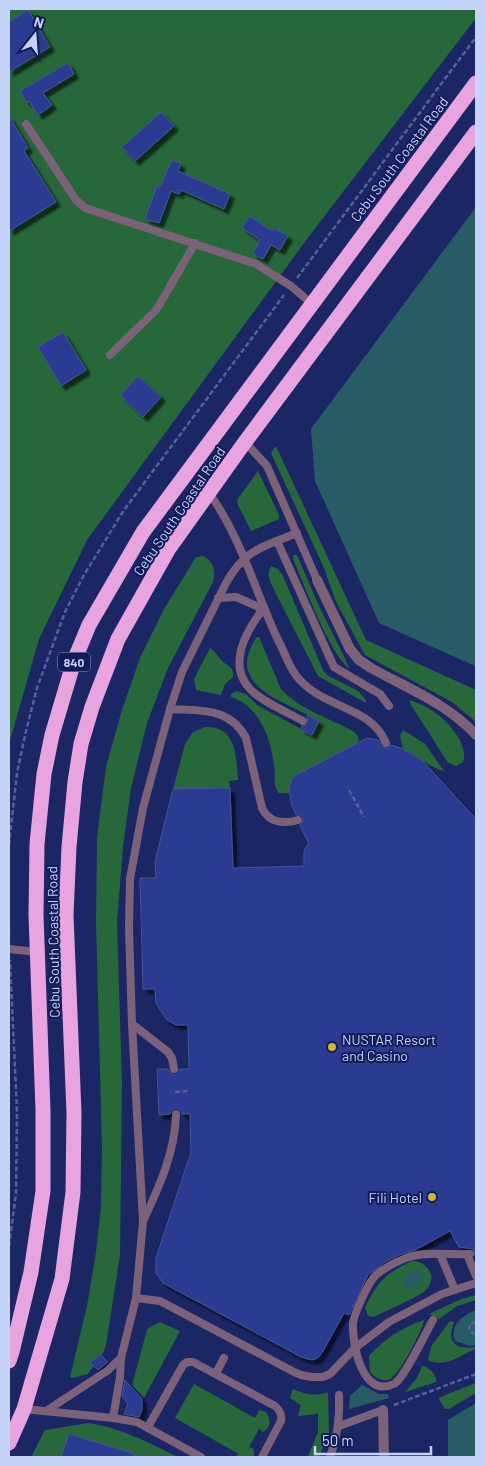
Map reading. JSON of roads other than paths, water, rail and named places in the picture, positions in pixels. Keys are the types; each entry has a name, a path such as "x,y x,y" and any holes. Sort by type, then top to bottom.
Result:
{"highway":[{"name":"Cebu South Coastal Road","path":"9,1361 30,1272 43,1191 44,1110 37,952 36,844 44,774 74,661 89,625 143,532 476,83"},
{"name":"Cebu South Coastal Road","path":"9,1443 24,1409 62,1279 73,1192 74,1113 66,915 68,847 81,744 92,707 118,639 168,550 245,442 476,132"}],"street":[{"path":"317,580 350,649 359,660 447,709 465,723 476,735"},
{"path":"383,1410 384,1457"}],"lane":[{"path":"26,124 76,200 85,208 256,264 291,286 312,304"},
{"path":"110,356 156,310 195,243"},
{"path":"245,442 266,466 317,580"},
{"path":"209,493 220,507 234,534 263,609 294,672 306,687 320,697 374,724 381,732 386,743"},
{"path":"113,1418 120,1377 121,1358 136,1298 143,1221 132,1024 129,927 130,879 143,808 182,672 233,570 243,558 254,550 296,533"},
{"path":"277,541 334,667 380,694 389,706"},
{"path":"218,598 236,597 263,609"},
{"path":"263,609 242,646 239,657 239,669 250,689 303,721"},
{"path":"170,709 218,713 233,720 240,727 246,738 265,815 271,820 279,822 289,823 298,820"},
{"path":"9,949 37,952"},
{"path":"132,1024 168,1052 172,1058 174,1069"},
{"path":"143,1221 163,1179 171,1152 176,1114"},
{"path":"440,1254 455,1290"},
{"path":"433,1320 400,1380 385,1387 374,1384 367,1378 361,1369 355,1348 353,1323 354,1317 376,1275 410,1256 468,1254 476,1276"},
{"path":"136,1298 160,1301 302,1375 322,1377 330,1374 355,1348 389,1322 442,1294 476,1283"},
{"path":"46,1411 107,1371 121,1358"},
{"path":"216,1373 224,1358"},
{"path":"148,1427 182,1365 193,1362 216,1373 279,1410 282,1416 278,1429 262,1457"},
{"path":"330,1457 336,1443 339,1426 339,1395"},
{"path":"24,1409 137,1422 201,1457"},
{"path":"339,1426 383,1410"}],"place":[{"name":"NUSTAR Resort and Casino","path":"332,1047"},
{"name":"Fili Hotel","path":"432,1197"}]}
